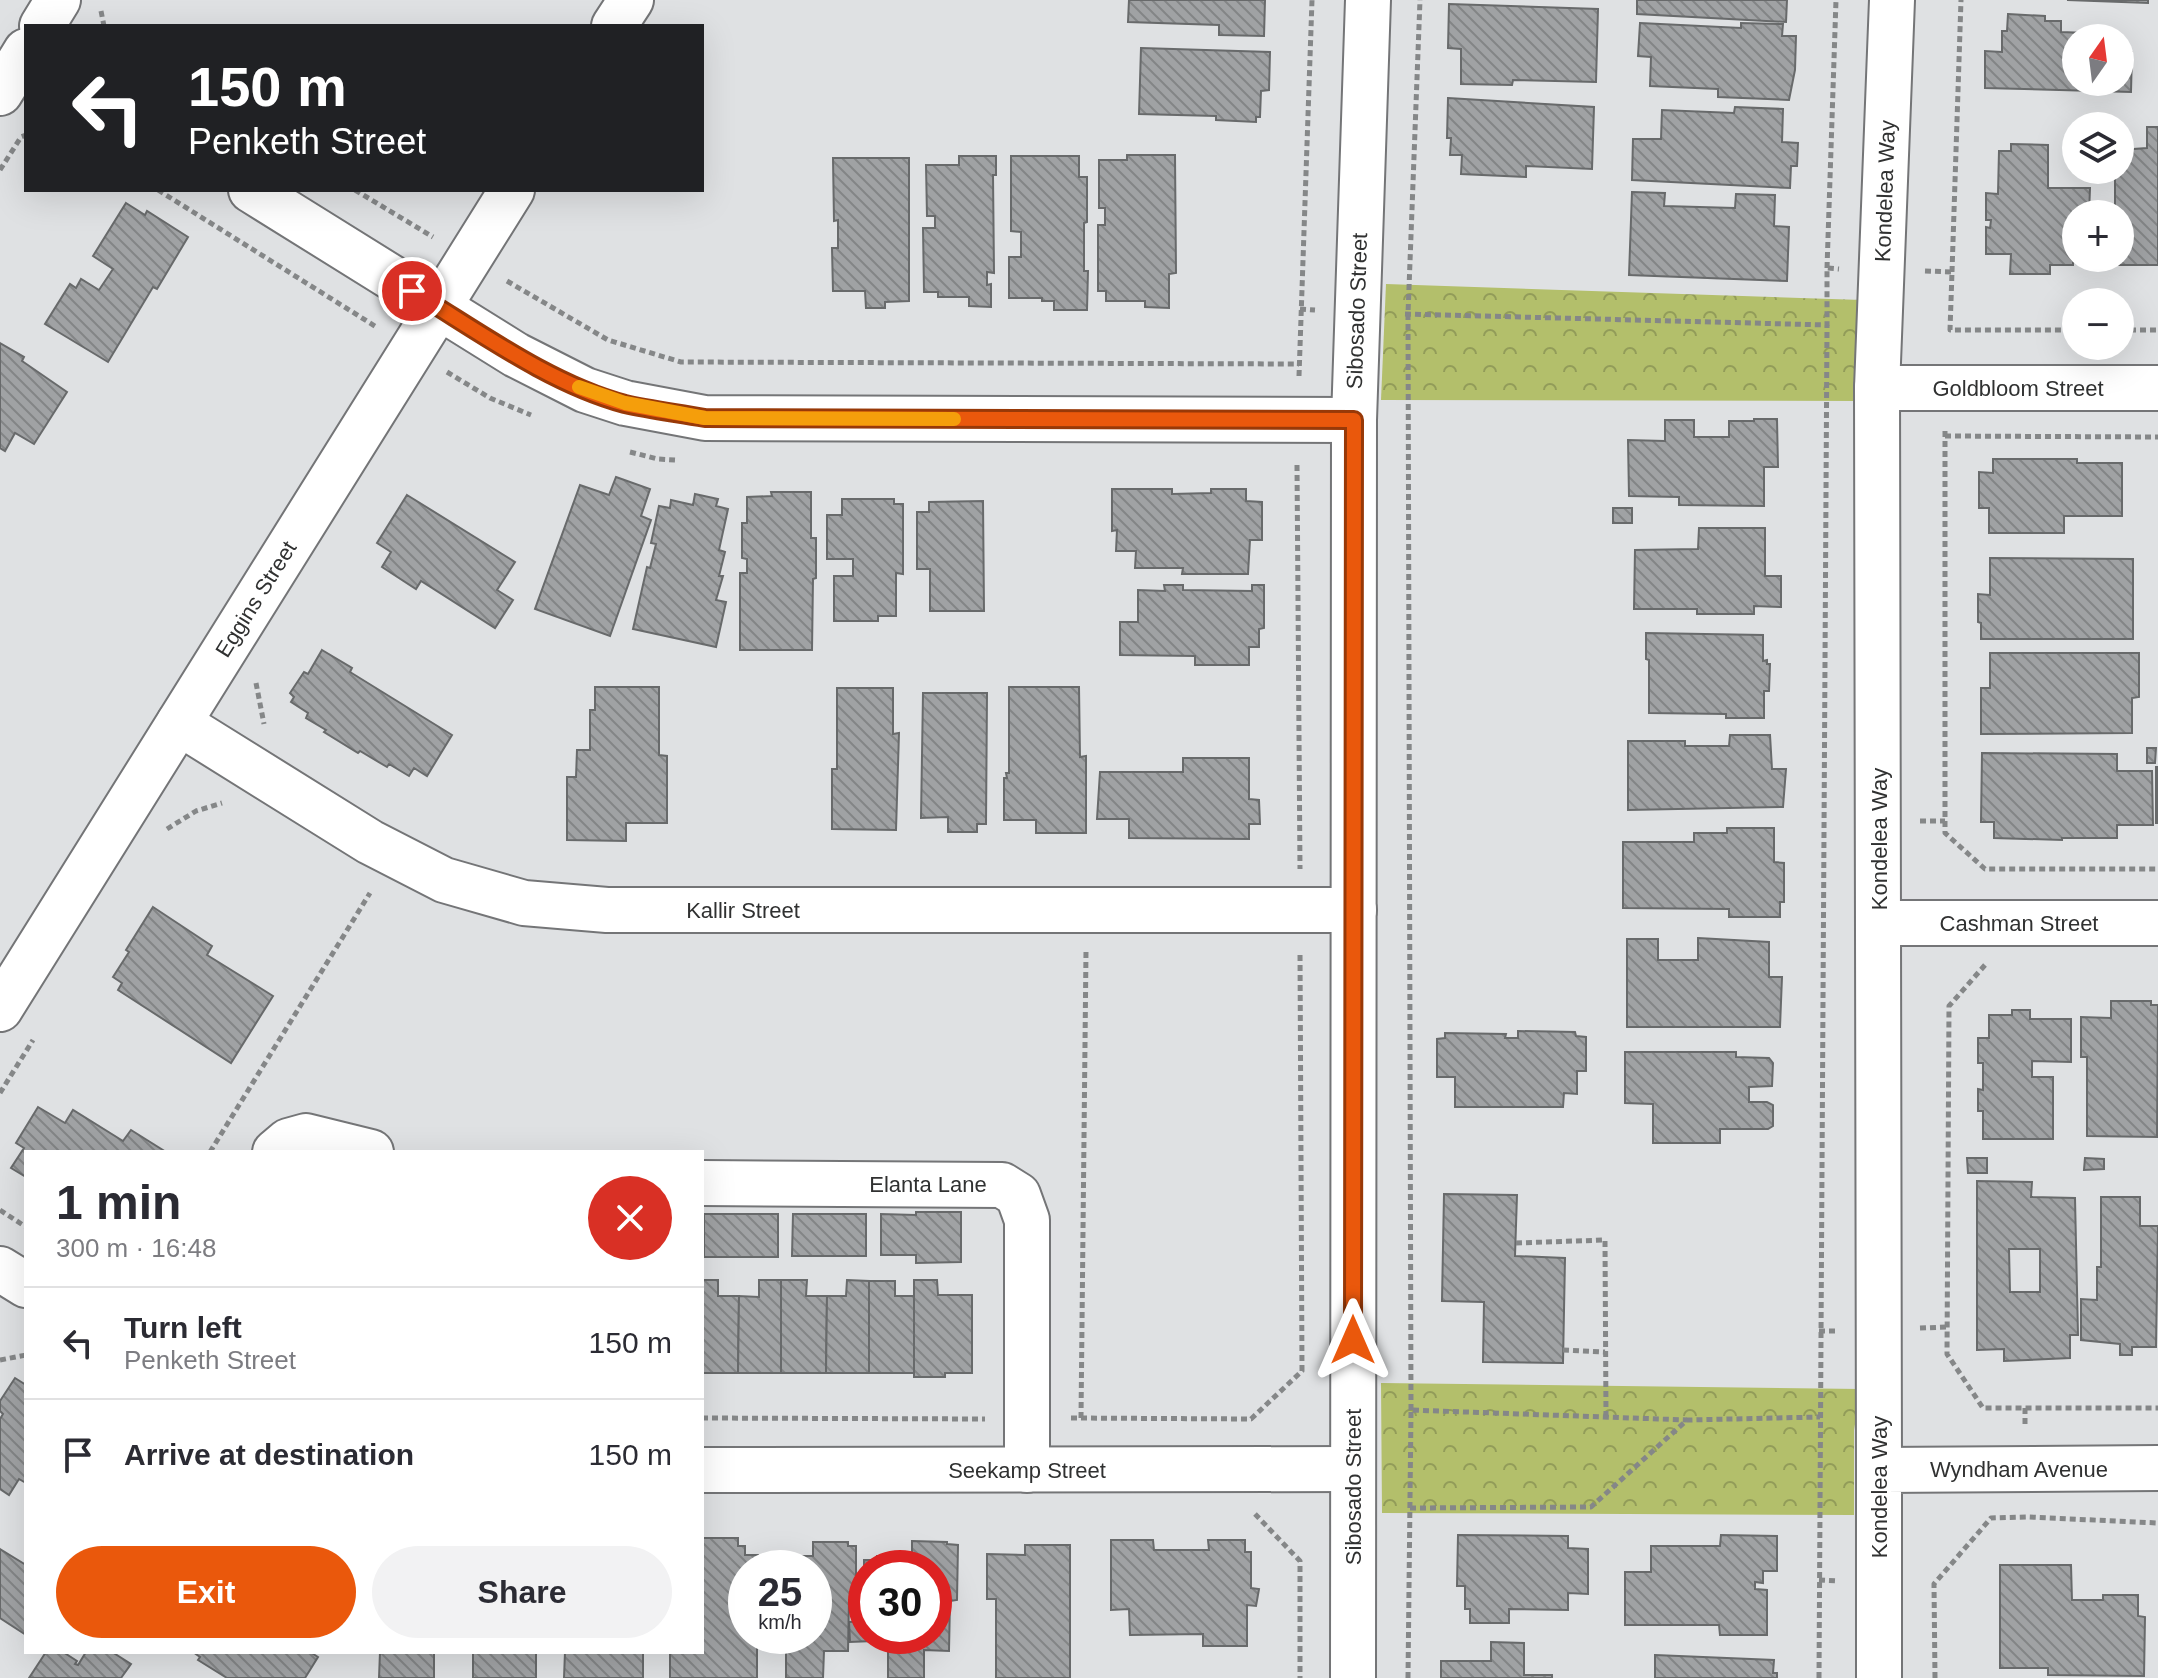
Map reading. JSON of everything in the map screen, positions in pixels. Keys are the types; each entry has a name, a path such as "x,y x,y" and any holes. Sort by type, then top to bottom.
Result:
{"street":[{"path":"43,24 58,0"},
{"path":"615,24 631,0"},
{"name":"Sibosado Street","path":"1353,1678 1354,420 1368,0"},
{"name":"Kondelea Way","path":"1879,1678 1877,388 1892,0"},
{"path":"0,93 24,54"},
{"path":"254,192 516,355 585,390 625,403 705,418 1354,420"},
{"name":"Eggins Street","path":"0,1009 511,192"},
{"name":"Goldbloom Street","path":"1877,388 2158,388"},
{"name":"Kallir Street","path":"179,723 370,842 444,880 524,903 607,910 1354,910"},
{"name":"Cashman Street","path":"1880,923 2158,923"},
{"path":"277,1150 288,1141 306,1136 363,1150"},
{"name":"Elanta Lane","path":"704,1183 1002,1185 1018,1195 1027,1220 1027,1470"},
{"path":"0,1269 24,1284"},
{"name":"Wyndham Avenue","path":"1879,1470 2158,1468"},
{"name":"Seekamp Street","path":"704,1470 1352,1469"}],"path":[{"path":"704,1418 1251,1419 1302,1371 1299,364 1312,0"},
{"path":"1408,1678 1411,1410 1408,314 1420,0"},
{"path":"1819,1678 1827,268 1836,0"},
{"path":"1961,0 1950,330 2062,330"},
{"path":"0,170 24,136"},
{"path":"161,192 389,335"},
{"path":"1827,268 1952,272"},
{"path":"504,280 608,340 681,362 1299,364"},
{"path":"1300,309 1827,325"},
{"path":"2134,330 2158,330"},
{"path":"449,373 490,398 545,421"},
{"path":"2158,437 1945,436 1945,833 1985,869 2158,869"},
{"path":"619,449 658,459 690,460"},
{"path":"1283,465 1299,465"},
{"path":"162,833 196,811 224,802 225,794"},
{"path":"211,1150 370,893"},
{"path":"1081,1418 1086,950"},
{"path":"1985,966 1949,1006 1947,1354 1983,1408 2158,1408"},
{"path":"0,1093 40,1028"},
{"path":"0,1210 24,1226"},
{"path":"1516,1243 1605,1240 1606,1417"},
{"path":"1563,1350 1605,1352"},
{"path":"0,1360 24,1355"},
{"path":"1411,1410 1687,1420 1820,1417"},
{"path":"1410,1508 1591,1507 1687,1420"},
{"path":"1935,1678 1934,1584 1991,1518 2158,1523"},
{"path":"1300,1561 1300,1678"}],"green space":[{"path":"1386,284 1862,300 1860,401 1381,400"},
{"path":"1381,1383 1861,1389 1854,1430 1854,1515 1382,1513"}],"building":[{"path":"1129,0 1265,0 1264,36 1219,35 1219,25 1128,22"},
{"path":"1637,0 1787,0 1786,22 1637,14"},
{"path":"2067,0 2148,0 2148,3"},
{"path":"1449,4 1598,9 1596,82 1513,80 1512,85 1461,84 1461,49 1448,48"},
{"path":"2008,14 2045,16 2045,21 2061,21 2062,90 1985,88 1985,51 2002,52 2002,31 2007,31"},
{"path":"1640,23 1741,28 1741,23 1783,24 1782,36 1796,36 1795,70 1789,100 1718,97 1718,89 1650,86 1651,57 1638,56"},
{"path":"1141,48 1270,52 1269,90 1261,91 1260,117 1256,117 1256,122 1216,120 1216,116 1139,114"},
{"path":"1448,98 1594,107 1592,169 1526,166 1526,177 1461,174 1462,155 1450,155 1451,138 1447,138"},
{"path":"1735,107 1783,109 1782,142 1798,143 1797,166 1791,166 1790,188 1632,180 1633,139 1661,139 1662,110 1734,113"},
{"path":"2147,127 2158,127 2158,265 2134,265 2134,200 2115,200 2115,184 2134,184 2134,149 2147,148"},
{"path":"2011,144 2048,145 2048,188 2090,188 2090,200 2062,200 2062,265 2050,265 2050,274 2010,274 2011,254 1986,254 1986,227 1990,228 1991,220 1986,220 1986,193 1998,194 1999,151 2011,151"},
{"path":"1127,155 1175,155 1176,273 1169,274 1169,308 1145,307 1145,301 1106,301 1106,291 1098,291 1098,225 1105,225 1105,208 1099,208 1099,160 1127,160"},
{"path":"959,156 996,156 996,175 993,175 994,273 987,272 987,285 991,284 991,307 969,306 969,297 938,297 938,292 924,292 923,228 935,228 935,216 927,216 926,165 959,165"},
{"path":"1011,156 1079,156 1079,177 1087,177 1084,271 1088,271 1087,310 1054,310 1054,301 1042,301 1042,298 1009,298 1009,257 1021,257 1021,232 1011,231"},
{"path":"833,158 909,158 909,301 885,302 885,308 866,308 865,291 833,291 832,248 838,248 838,220 834,221"},
{"path":"1632,192 1665,193 1664,206 1735,208 1736,194 1775,195 1774,226 1789,227 1787,281 1629,275"},
{"path":"126,203 145,215 147,211 188,237 157,289 153,287 108,362 45,324 70,284 76,288 81,279 99,290 113,269 93,256"},
{"path":"0,343 24,357 22,361 67,392 34,444 15,433 5,451 0,448"},
{"path":"1777,419 1778,467 1764,467 1764,506 1679,505 1679,497 1629,496 1628,440 1665,441 1665,420 1694,420 1694,437 1729,437 1729,421"},
{"path":"1993,459 2077,459 2077,463 2122,463 2122,516 2064,516 2064,533 1989,533 1989,508 1979,508 1979,472 1993,473"},
{"path":"616,477 650,489 641,516 651,520 610,636 535,609 580,485 609,495"},
{"path":"1112,489 1172,489 1172,494 1246,489 1246,501 1262,502 1262,540 1250,540 1248,574 1182,574 1183,568 1135,568 1136,551 1116,551 1117,530 1112,531"},
{"path":"771,492 811,492 811,538 816,538 812,650 740,650 740,573 747,573 747,559 742,558 742,523 747,523 747,497 772,496"},
{"path":"695,494 718,499 716,506 728,509 719,550 725,552 719,576 723,576 716,600 726,602 716,647 633,629 647,567 650,568 656,544 651,543 659,506 670,508 671,500 693,505"},
{"path":"407,495 515,562 497,590 513,600 495,628 421,581 416,589 382,567 391,552 377,543"},
{"path":"842,499 894,499 894,504 903,504 903,574 896,573 896,616 878,616 878,621 834,621 834,576 853,576 853,559 827,559 827,515 842,515"},
{"path":"983,501 984,611 930,611 930,569 917,569 917,512 929,512 929,502"},
{"path":"1613,508 1632,508 1632,523 1613,523"},
{"path":"1699,528 1765,528 1765,576 1781,576 1781,607 1754,606 1754,614 1697,614 1697,609 1634,609 1635,550 1698,549"},
{"path":"1990,558 2133,559 2133,639 1981,639 1978,594 1990,595"},
{"path":"1164,585 1183,585 1183,590 1252,591 1252,585 1264,585 1264,628 1259,629 1259,647 1249,647 1249,665 1195,665 1195,656 1120,655 1120,622 1138,622 1138,590 1165,591"},
{"path":"1646,633 1763,635 1763,661 1767,660 1770,664 1769,691 1764,691 1764,718 1649,713"},
{"path":"322,650 352,668 350,672 452,735 427,776 414,768 409,776 389,764 387,767 360,751 358,753 324,732 326,730 306,718 308,713 291,702 294,697 290,693 304,672 308,674"},
{"path":"1990,653 2139,653 2139,697 2132,698 2132,733 1981,734 1981,688 1990,688"},
{"path":"595,687 659,687 659,755 667,756 667,823 626,823 626,841 567,840 567,777 576,777 577,750 590,750 590,710 595,710"},
{"path":"1009,687 1079,687 1080,757 1086,756 1086,833 1036,833 1036,820 1004,820 1004,778 1009,773"},
{"path":"837,688 893,688 893,734 899,733 896,830 832,829 832,769 837,769"},
{"path":"923,693 987,693 986,824 977,824 977,832 948,832 948,817 921,818"},
{"path":"1730,735 1770,735 1772,769 1786,769 1783,807 1628,810 1628,741 1685,741 1685,746 1729,746"},
{"path":"2147,748 2156,748 2155,763 2147,763"},
{"path":"1982,753 2117,754 2117,771 2152,771 2153,825 2117,825 2117,838 1994,838 1994,822 1981,822"},
{"path":"1183,758 1249,758 1249,799 1259,800 1260,824 1249,824 1249,839 1129,838 1129,819 1097,819 1100,772 1183,772"},
{"path":"2158,767 2158,823 2156,823"},
{"path":"1727,828 1774,828 1774,862 1784,863 1784,902 1780,902 1780,917 1729,917 1729,909 1623,908 1623,842 1694,842 1694,833 1727,833"},
{"path":"153,907 212,946 207,955 273,996 231,1063 118,990 122,983 113,977"},
{"path":"1698,938 1769,942 1769,977 1782,977 1780,1027 1627,1027 1627,939 1658,939 1658,960 1698,960"},
{"path":"2111,1001 2151,1001 2151,1005 2158,1005 2157,1137 2087,1136 2087,1057 2081,1057 2081,1017 2111,1018"},
{"path":"2012,1010 2030,1010 2030,1019 2071,1019 2071,1062 2032,1061 2032,1077 2053,1077 2053,1139 1983,1139 1983,1111 1978,1111 1978,1089 1983,1090 1983,1063 1978,1063 1978,1038 1989,1038 1989,1015 2012,1015"},
{"path":"1518,1031 1575,1032 1576,1036 1586,1037 1586,1071 1577,1071 1577,1094 1564,1093 1563,1107 1455,1107 1455,1077 1437,1077 1437,1039 1445,1038 1445,1033 1506,1034 1505,1038 1518,1038"},
{"path":"1625,1052 1736,1052 1736,1057 1769,1058 1773,1063 1772,1086 1749,1087 1749,1102 1773,1105 1773,1126 1768,1129 1720,1129 1720,1143 1653,1143 1653,1104 1625,1103"},
{"path":"38,1107 65,1123 73,1110 123,1141 131,1130 163,1150 24,1150 24,1176 11,1168 24,1148 16,1143"},
{"path":"1967,1158 1987,1158 1987,1173 1968,1173"},
{"path":"2085,1158 2104,1159 2104,1169 2084,1170"},
{"path":"1977,1181 2032,1182 2031,1197 2075,1198 2078,1335 2070,1335 2070,1358 2004,1361 2004,1349 1977,1350","holes":["2009,1249 2040,1249 2040,1292 2010,1292"]},
{"path":"1444,1194 1517,1195 1515,1256 1565,1258 1563,1363 1483,1362 1484,1302 1442,1301"},
{"path":"2101,1197 2140,1197 2140,1226 2158,1226 2156,1347 2132,1347 2132,1355 2120,1355 2120,1344 2081,1340 2081,1299 2097,1300 2097,1267 2101,1267"},
{"path":"916,1212 961,1212 961,1262 916,1263 916,1255 881,1255 881,1214 916,1215"},
{"path":"704,1214 778,1214 778,1257 704,1257"},
{"path":"793,1214 866,1214 866,1256 792,1256"},
{"path":"704,1280 718,1280 718,1296 739,1296 738,1373 704,1373"},
{"path":"759,1280 781,1280 781,1373 738,1373 739,1296 759,1297"},
{"path":"781,1280 807,1280 806,1296 827,1296 826,1373 781,1373"},
{"path":"847,1280 869,1281 869,1373 826,1373 827,1296 846,1296"},
{"path":"914,1280 937,1280 938,1295 972,1295 972,1373 914,1377"},
{"path":"869,1281 895,1281 895,1296 914,1296 914,1373 869,1373"},
{"path":"15,1378 24,1384 24,1482 19,1479 9,1495 0,1489 0,1419 3,1414 0,1401"},
{"path":"1458,1535 1568,1536 1568,1548 1588,1549 1588,1594 1568,1593 1568,1610 1509,1609 1509,1623 1470,1623 1470,1609 1465,1609 1465,1586 1457,1586"},
{"path":"1721,1535 1777,1536 1777,1571 1763,1571 1763,1583 1755,1582 1755,1589 1767,1590 1767,1635 1720,1635 1719,1625 1625,1625 1625,1572 1651,1572 1651,1546 1720,1546"},
{"path":"704,1538 738,1538 738,1546 745,1546 745,1550 728,1550 728,1654 757,1654 757,1678 670,1678 670,1654 704,1654"},
{"path":"1111,1540 1153,1540 1154,1550 1209,1550 1208,1540 1245,1540 1245,1552 1251,1552 1251,1588 1259,1589 1256,1606 1247,1605 1247,1646 1203,1646 1203,1634 1130,1635 1129,1609 1111,1610"},
{"path":"912,1541 958,1545 957,1600 952,1601 952,1550 912,1550"},
{"path":"813,1542 848,1542 848,1546 856,1546 856,1550 848,1550 848,1651 832,1651 832,1550 813,1550"},
{"path":"1025,1545 1070,1545 1070,1678 996,1678 996,1599 987,1599 987,1554 1025,1555"},
{"path":"0,1549 24,1564 24,1634 0,1618"},
{"path":"2000,1565 2071,1565 2072,1600 2103,1600 2103,1595 2138,1595 2138,1616 2145,1617 2144,1676 2048,1675 2048,1668 2000,1668"},
{"path":"1491,1642 1524,1643 1524,1675 1552,1675 1552,1678 1441,1678 1441,1661 1491,1661"},
{"path":"45,1654 66,1654 78,1665 85,1654 115,1654 131,1664 121,1678 29,1678"},
{"path":"196,1654 313,1654 318,1657 305,1678 227,1678 198,1660 200,1657"},
{"path":"380,1654 434,1654 434,1678 379,1678"},
{"path":"473,1654 536,1654 536,1678 473,1678"},
{"path":"565,1654 643,1654 643,1678 564,1678"},
{"path":"786,1654 824,1654 823,1678 786,1678"},
{"path":"888,1654 924,1654 924,1678 888,1678"},
{"path":"1655,1655 1774,1660 1773,1673 1777,1673 1777,1678 1655,1678"}],"slow traffic":[{"path":"579,387 625,403 705,418 954,419"}],"route":[{"path":"412,291 512,353 585,390 625,403 705,418 1354,420 1353,1340"}]}
